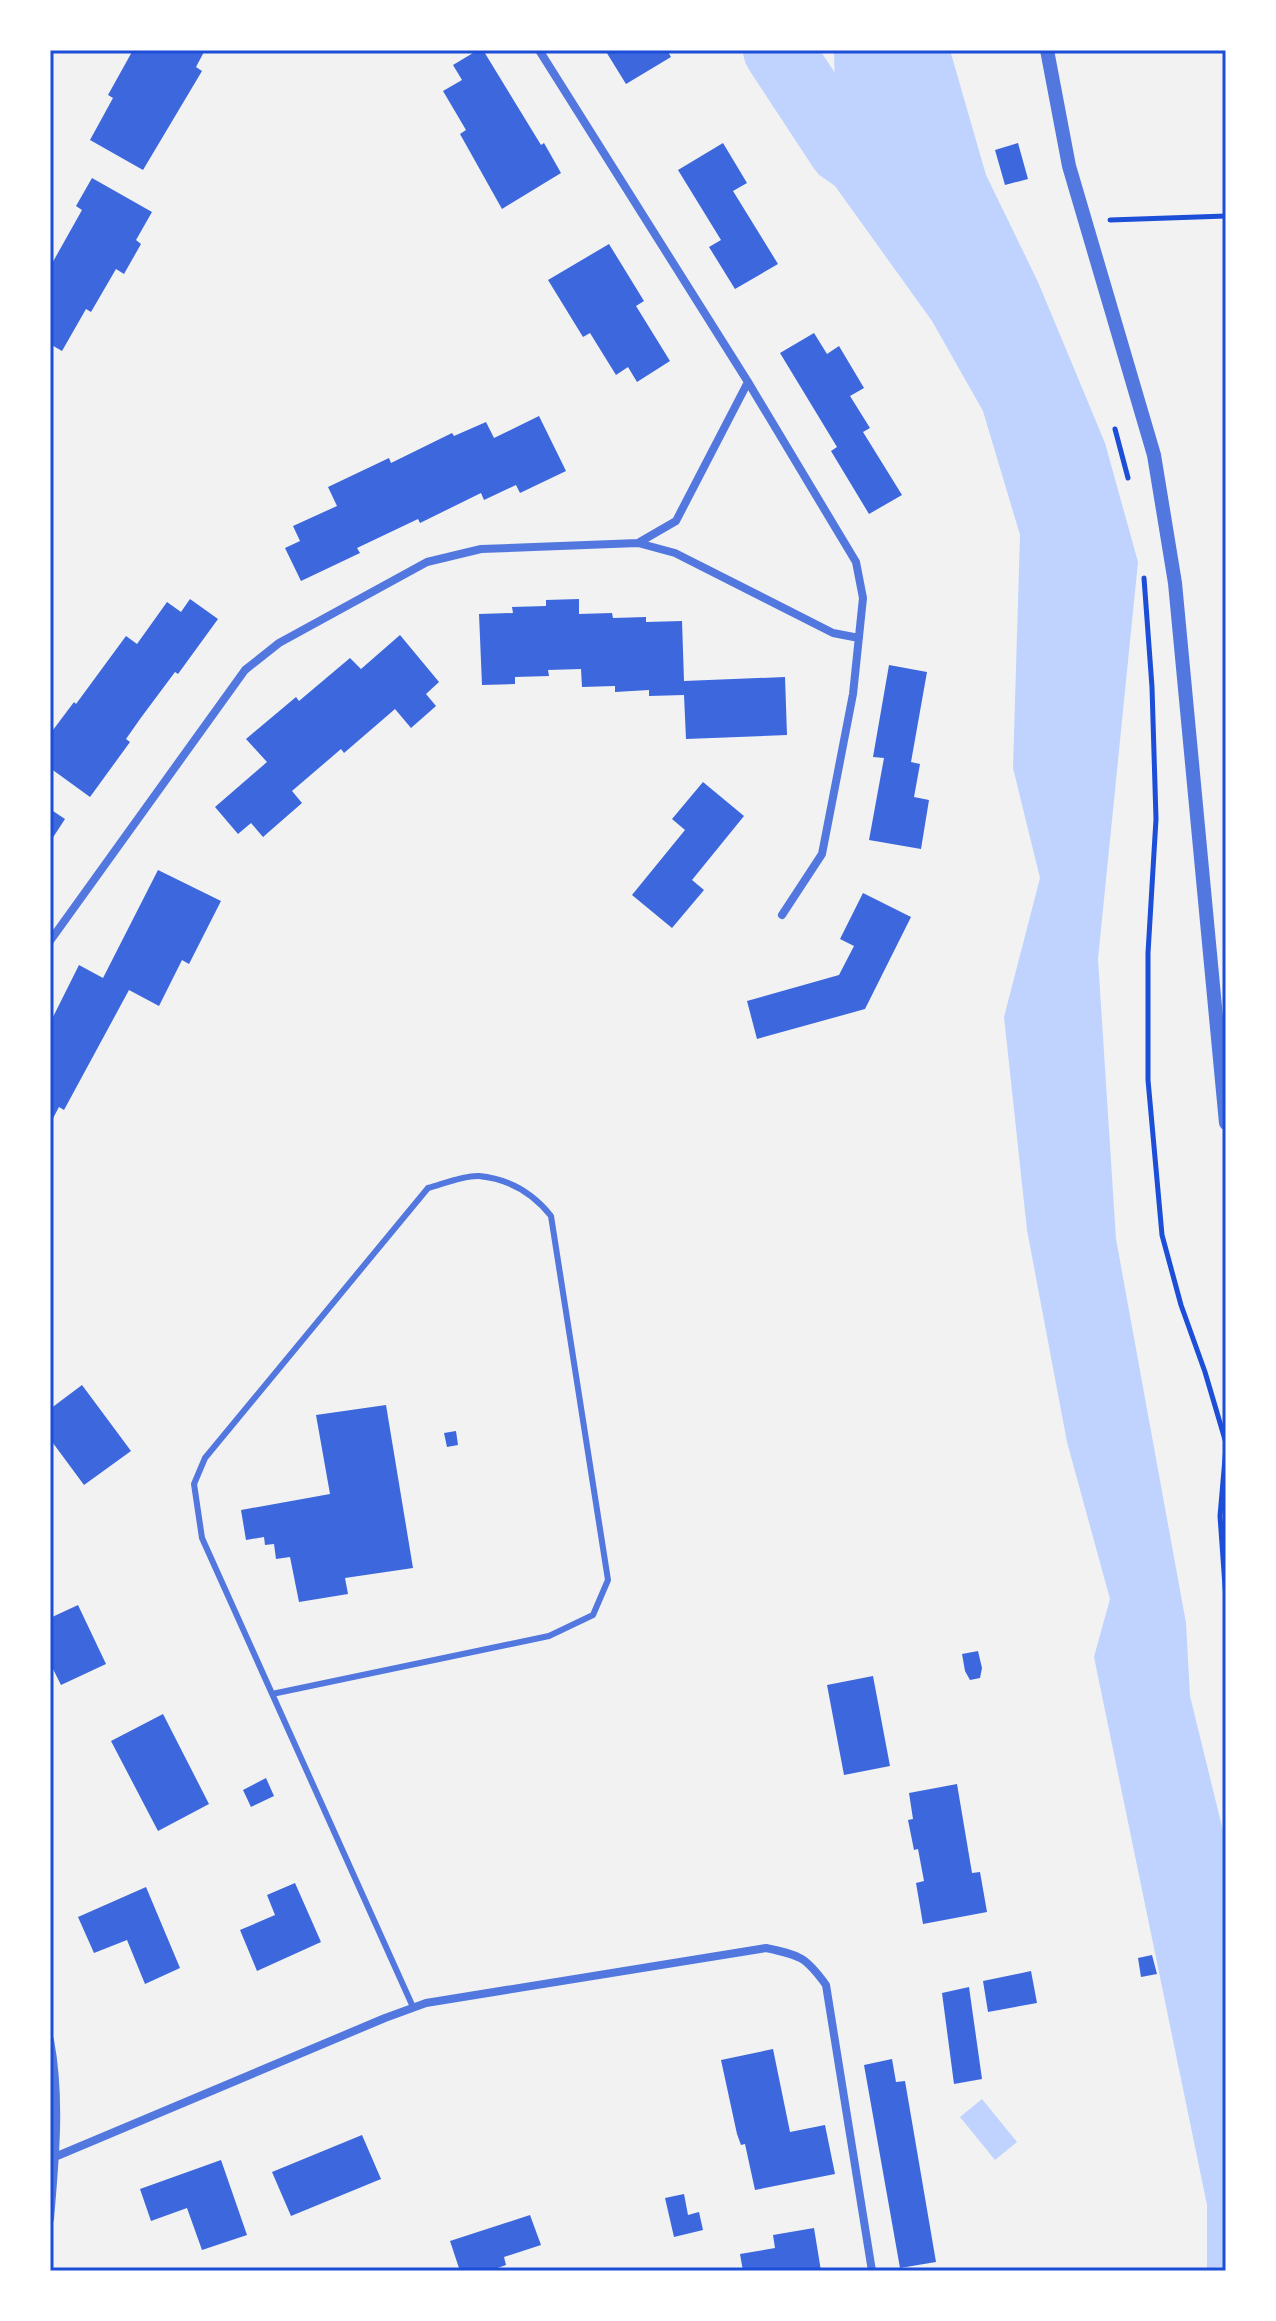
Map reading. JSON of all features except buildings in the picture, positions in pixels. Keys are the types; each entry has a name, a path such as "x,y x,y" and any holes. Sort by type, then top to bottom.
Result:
{"street":[{"path":"539,50 748,382 856,562 863,598 853,694 822,854 782,915"},
{"path":"1047,50 1069,166 1154,455 1173,569 1226,1123"},
{"path":"638,543 676,521 748,382"},
{"path":"50,941 245,670 279,643 427,562 481,549 638,543 675,553 833,633 859,638"},
{"path":"53,2158 413,2007 469,1994 766,1948 794,1954 811,1964 826,1985 872,2271"},
{"path":"50,2040 54,2062 50,2219"}],"lane":[{"path":"272,1694 549,1636 593,1615 608,1580 551,1216 538,1199 514,1185 477,1176 428,1188 205,1458 194,1484 202,1538 272,1694 413,2007"}],"path":[{"path":"1085,220 1226,216"},
{"path":"1115,429 1131,490"},
{"path":"1144,575 1152,687 1156,819 1148,953 1148,1080 1162,1235 1226,1445 1220,1516 1226,1600"}],"water":[{"path":"834,50 950,50 986,175 1038,282 1105,443 1138,562 1098,959 1116,1239 1186,1623 1190,1696 1226,1843 1226,2271 1207,2271 1207,2205 1094,1657 1110,1599 1067,1442 1027,1230 1004,1017 1040,878 1013,768 1020,535 983,411 932,321 784,115 826,85 835,93"},
{"path":"982,2099 1017,2142 995,2160 960,2117"}],"waterway":[{"path":"778,50 843,149 872,169"}]}
